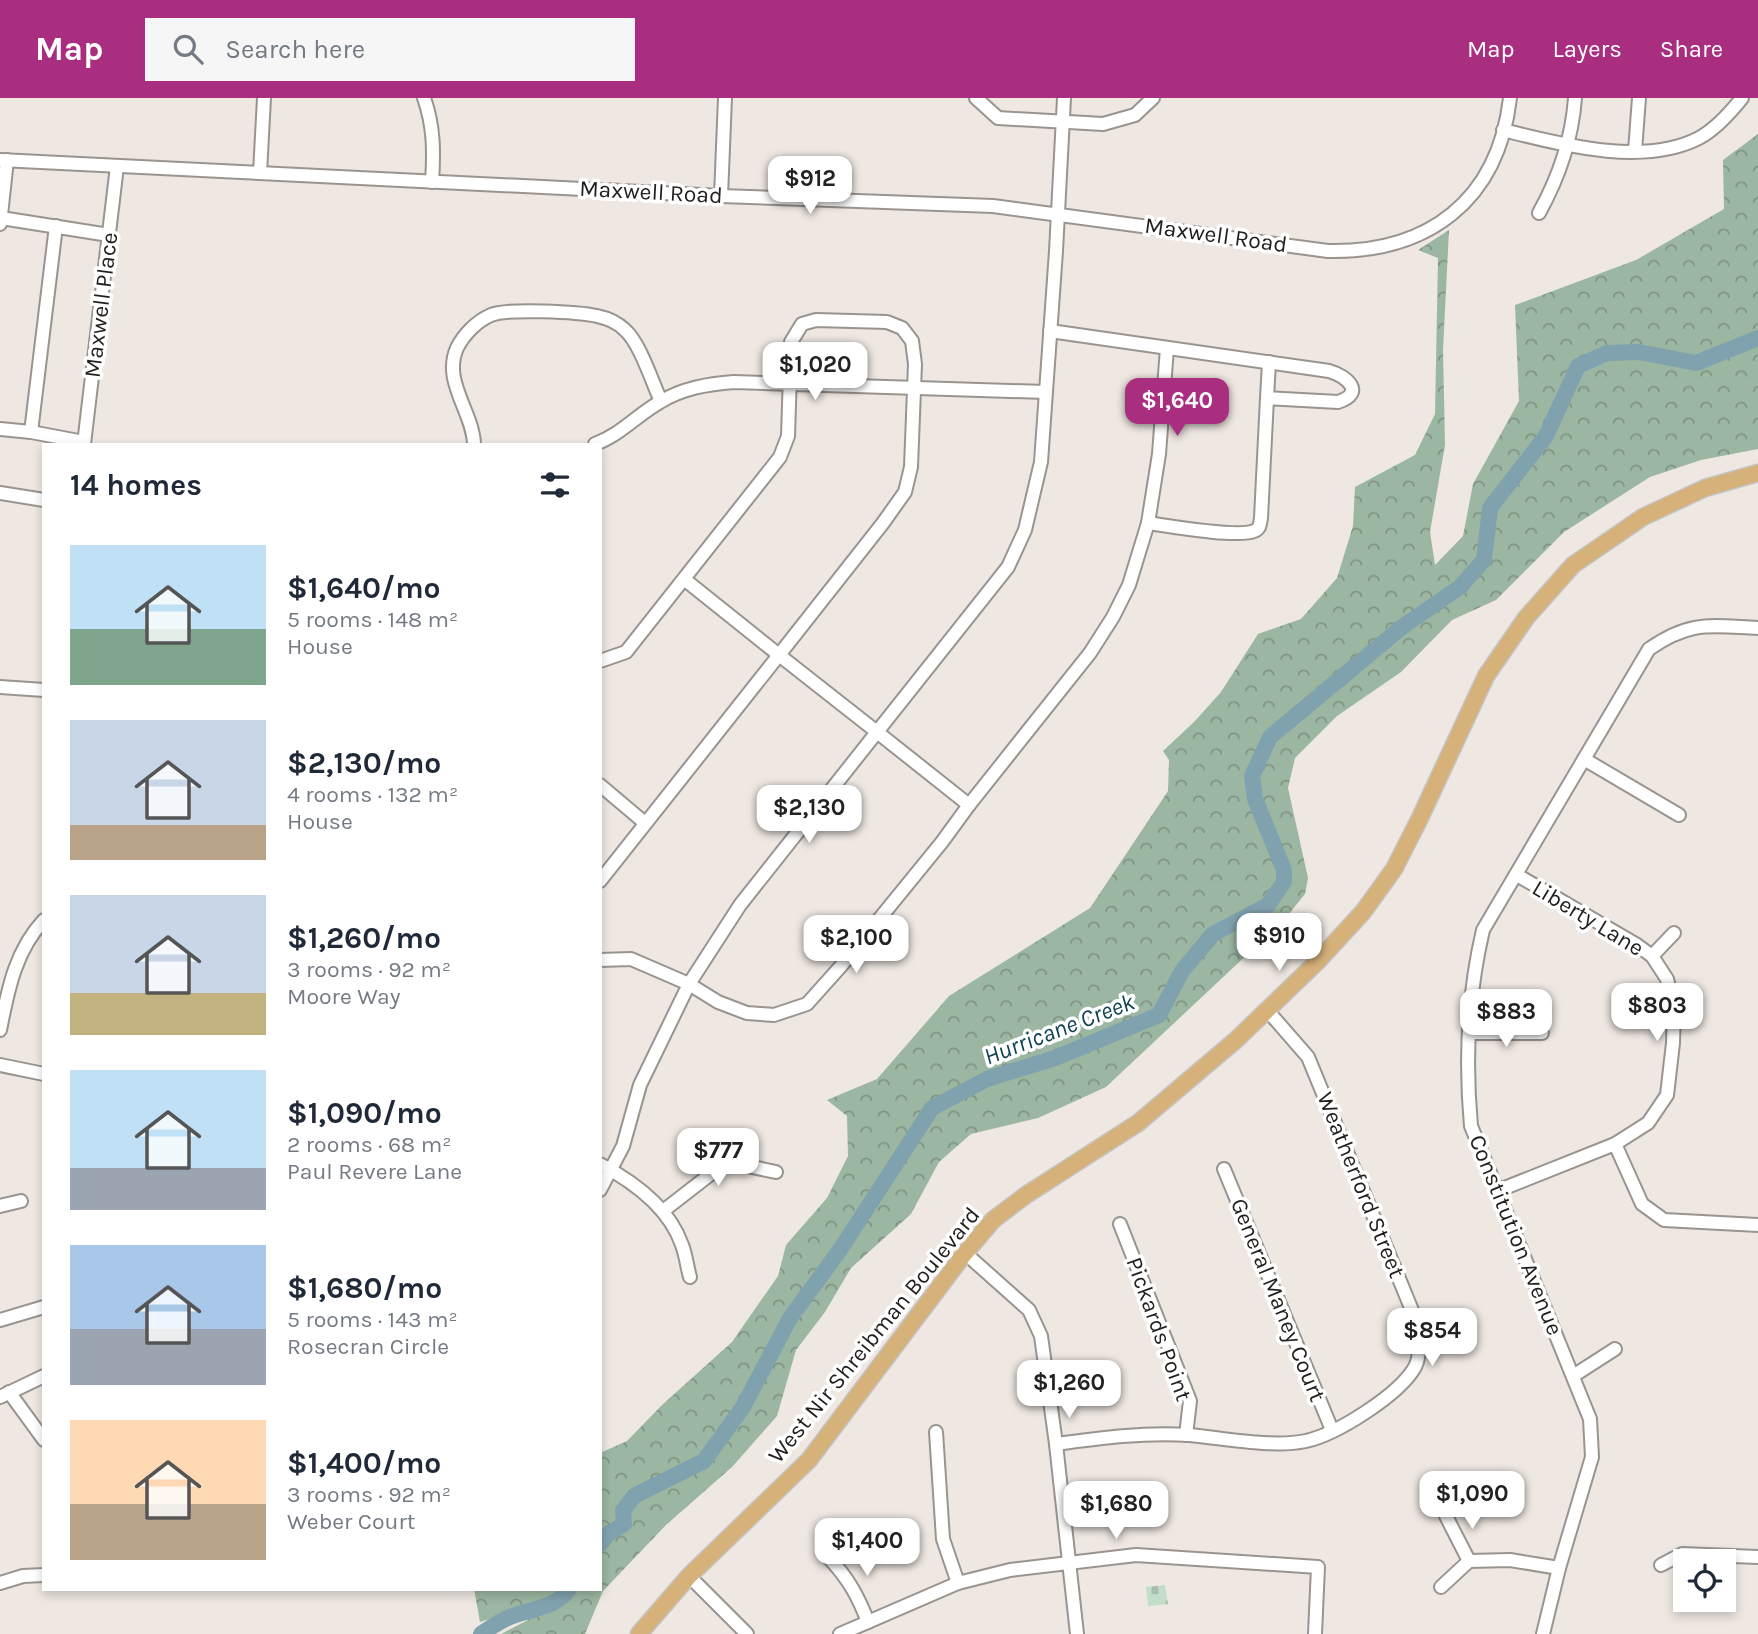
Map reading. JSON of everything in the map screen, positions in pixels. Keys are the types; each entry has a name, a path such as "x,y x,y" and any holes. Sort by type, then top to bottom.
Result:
{"main road":[{"name":"West Nir Shreibman Boulevard","path":"639,1634 689,1576 809,1460 965,1253 993,1220 1026,1195 1138,1123 1236,1040 1317,962 1363,912 1394,869 1486,676 1525,618 1573,565 1643,517 1705,488 1758,474"}],"street":[{"path":"260,173 264,98"},
{"path":"424,98 431,116 434,143 432,182"},
{"path":"721,196 725,98"},
{"path":"976,98 998,117 1103,124 1135,115 1153,98"},
{"path":"602,1188 626,1137 640,1085 689,984 740,905 1008,567 1025,530 1041,462 1064,98"},
{"name":"Maxwell Road","path":"3,160 721,196 993,206 1328,251 1370,250 1411,239 1443,221 1461,205 1488,170 1503,130 1510,98"},
{"path":"1539,213 1553,188 1567,145 1576,98"},
{"path":"1635,151 1639,98"},
{"path":"1503,130 1567,145 1635,151 1670,148 1699,138 1720,122 1742,98"},
{"path":"0,223 3,160"},
{"name":"Maxwell Place","path":"84,443 117,166"},
{"path":"1,218 109,234"},
{"path":"31,432 57,226"},
{"path":"474,443 471,421 456,387 453,365 456,349 463,339 475,324 493,314 514,311 596,316 612,321 632,336 661,401"},
{"path":"602,660 626,652 780,457 788,436 791,342 802,324 816,320 887,322 902,328 912,341 915,364 911,467 905,492 602,878"},
{"path":"1050,331 1329,370 1347,378 1352,392 1347,399 1338,402 1267,398"},
{"path":"602,960 631,959 689,984 718,1002 747,1013 774,1015 807,1004 942,842 968,805 1090,653 1113,617 1129,585 1148,523 1159,454 1167,348"},
{"path":"1148,523 1236,533 1255,531 1260,527 1269,362"},
{"path":"598,443 607,440 661,401 703,385 734,382 1045,392"},
{"path":"0,429 31,432 84,443"},
{"path":"0,493 42,500"},
{"path":"684,579 968,805"},
{"name":"Constitution Avenue","path":"1543,1634 1559,1568 1592,1457 1590,1419 1471,1126 1469,1103 1473,972 1483,930 1649,649 1671,634 1696,626 1758,628"},
{"path":"0,687 42,690"},
{"path":"1584,759 1679,815"},
{"path":"602,787 645,822"},
{"name":"Liberty Lane","path":"1497,1191 1615,1144 1648,1123 1667,1095 1673,1044 1674,1008 1667,979 1652,956 1517,875"},
{"path":"0,1030 15,968 23,949 42,923"},
{"path":"1652,956 1674,933"},
{"name":"Weatherford Street","path":"1056,1444 1130,1434 1186,1435 1261,1442 1306,1441 1367,1412 1402,1382 1416,1365 1420,1340 1416,1320 1308,1057 1267,1010"},
{"path":"1470,1032 1542,1033"},
{"path":"0,1065 42,1074"},
{"path":"1615,1144 1642,1204 1664,1220 1758,1225"},
{"path":"663,1212 721,1167 738,1164 776,1172"},
{"path":"602,1165 641,1190 663,1212 682,1244 690,1277"},
{"name":"General Maney Court","path":"1224,1169 1332,1430"},
{"path":"0,1206 21,1201"},
{"name":"Pickards Point","path":"1120,1224 1190,1401 1186,1435"},
{"path":"965,1253 1029,1310 1041,1336 1077,1634"},
{"path":"0,1320 42,1308"},
{"path":"1573,1376 1615,1349"},
{"path":"42,1377 5,1394 42,1438"},
{"path":"936,1432 943,1539 958,1583"},
{"path":"1446,1516 1469,1561"},
{"path":"1661,1564 1682,1554 1758,1557"},
{"path":"840,1634 958,1583 1010,1570 1136,1555 1318,1567 1315,1634"},
{"path":"829,1558 845,1575 858,1595 868,1622"},
{"path":"1441,1587 1469,1561 1510,1560 1559,1568"},
{"path":"0,1583 23,1576 42,1575"},
{"path":"689,1576 747,1634"}],"green space":[{"path":"1758,134 1758,449 1701,460 1650,477 1564,532 1496,600 1452,620 1401,672 1337,716 1295,758 1288,788 1308,878 1305,894 1284,920 1106,1087 1038,1118 971,1134 939,1162 911,1214 851,1268 825,1312 796,1350 777,1416 732,1467 666,1525 603,1591 585,1634 501,1634 528,1620 520,1610 480,1622 474,1591 602,1591 602,1452 627,1441 662,1405 732,1342 778,1276 786,1245 827,1198 848,1156 847,1116 827,1100 877,1079 949,996 1090,908 1168,791 1169,760 1163,751 1221,692 1258,634 1301,619 1337,578 1353,526 1355,487 1415,455 1435,414 1438,258 1418,250 1449,230 1443,350 1445,445 1430,532 1435,565 1463,536 1473,484 1519,401 1515,305 1636,260 1724,209 1723,160"},
{"path":"1165,1585 1168,1604 1148,1606 1146,1587"}],"waterway":[{"name":"Hurricane Creek","path":"602,1542 608,1534 624,1524 623,1511 634,1496 704,1461 743,1407 790,1318 840,1250 932,1108 987,1079 1055,1058 1159,1015 1182,971 1213,934 1268,905 1284,882 1284,870 1255,799 1252,776 1270,737 1402,627 1460,587 1484,560 1490,508 1546,436 1578,366 1607,353 1639,352 1696,363 1758,338"},
{"name":"Hurricane Creek","path":"481,1634 510,1617 550,1604 567,1591"}]}
